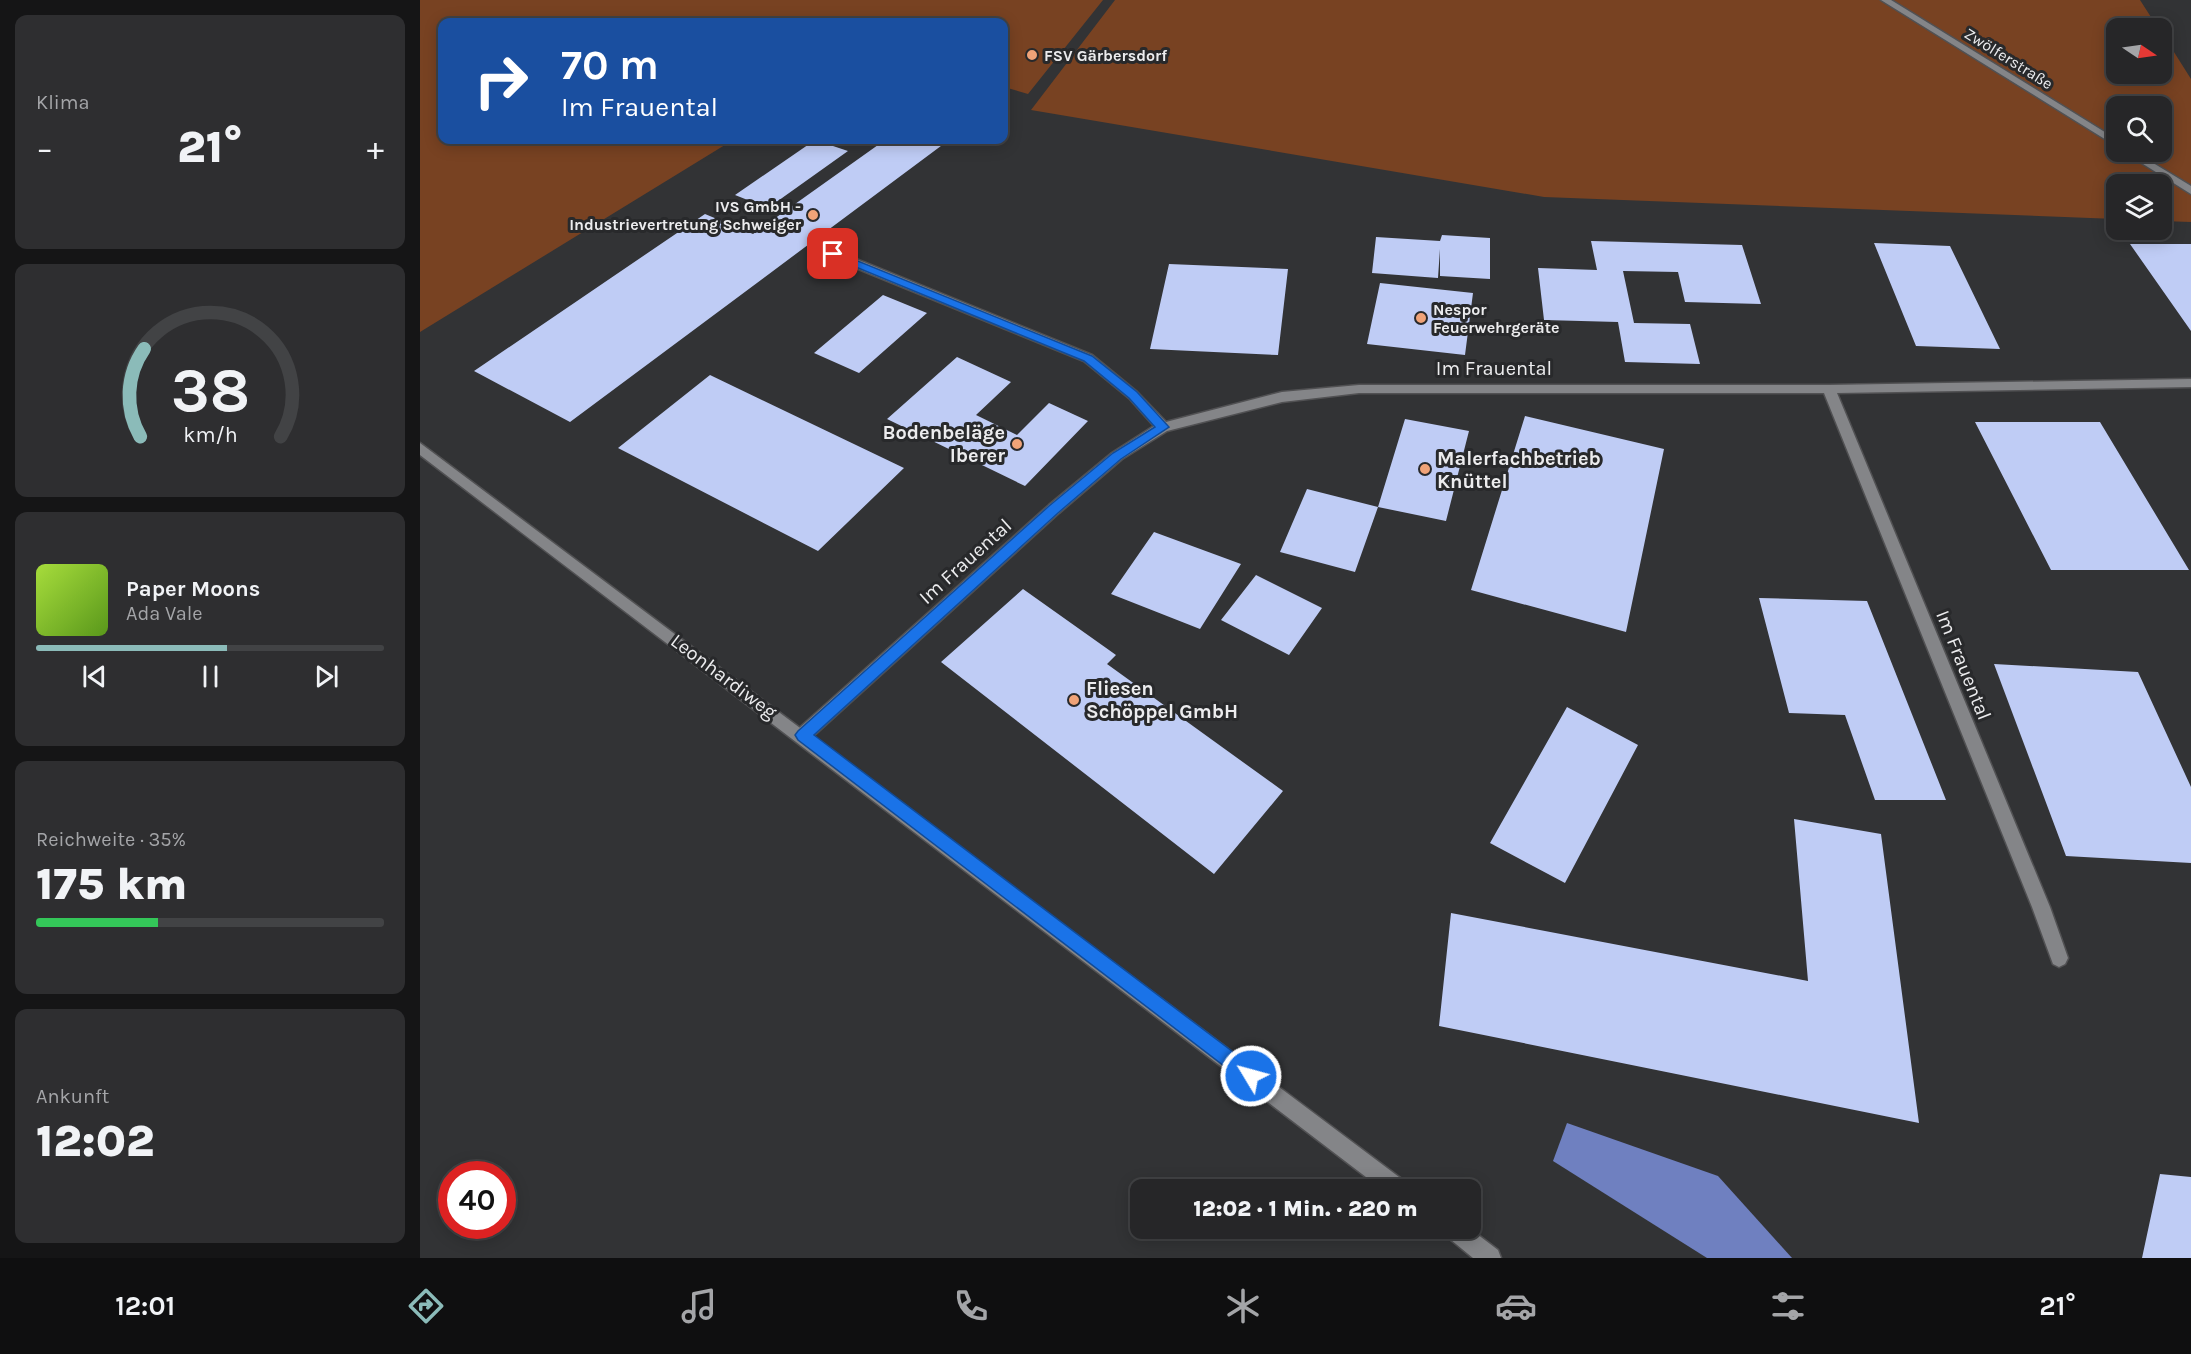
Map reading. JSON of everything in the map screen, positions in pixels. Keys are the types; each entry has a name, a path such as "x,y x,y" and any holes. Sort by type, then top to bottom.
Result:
{"street":[{"name":"Zwölferstraße","path":"1885,0 2106,137"},
{"path":"2145,162 2191,191"},
{"path":"836,239 833,254 1088,358 1133,395 1163,427"},
{"name":"Im Frauental","path":"803,735 1054,509 1117,456 1163,427 1282,397 1359,389 1828,389 2191,383"},
{"name":"Im Frauental","path":"1828,389 2041,907 2059,958"},
{"name":"Leonhardiweg","path":"420,448 803,735 1386,1179"},
{"path":"1466,1239 1490,1258"}],"shaded area":[{"path":"420,0 1103,0 1028,94 1008,88 1008,18 438,18 438,144 726,144 420,332"},
{"path":"1115,0 2140,0 2152,18 2106,18 2106,84 2172,84 2172,49 2191,79 2191,222 2172,221 2172,174 2106,174 2106,219 1544,197 1031,110"}],"water":[{"path":"1567,1123 1718,1176 1792,1258 1707,1258 1553,1161"}],"building":[{"path":"809,144 827,144 848,151 768,208 735,195"},
{"path":"879,144 944,144 570,422 474,371 705,214 753,234"},
{"path":"1442,235 1490,238 1490,279 1440,276 1440,249 1438,278 1372,273 1376,237 1440,241"},
{"path":"1591,241 1742,245 1761,304 1685,302 1678,272 1623,271 1634,323 1690,324 1700,364 1625,362 1618,322 1544,320 1538,268 1597,270"},
{"path":"1874,243 1950,246 2000,349 1916,346"},
{"path":"2130,244 2191,244 2191,331"},
{"path":"1169,264 1288,269 1278,355 1150,349"},
{"name":"Nespor Feuerwehrgeräte","path":"1380,283 1473,293 1465,355 1367,344"},
{"path":"883,295 927,313 859,373 814,353"},
{"path":"957,357 1011,382 976,415 1017,435 1049,403 1088,421 1025,486 887,419"},
{"path":"710,375 904,468 818,551 618,448"},
{"path":"1525,416 1664,449 1626,632 1471,590"},
{"name":"Malerfachbetrieb Knüttel","path":"1405,419 1469,431 1446,521 1378,507"},
{"path":"1975,422 2100,422 2189,570 2051,570"},
{"path":"1307,489 1378,507 1355,572 1280,552"},
{"path":"1154,532 1241,564 1200,629 1111,594"},
{"path":"1256,575 1322,608 1289,655 1221,620"},
{"name":"Fliesen Schöppel GmbH","path":"1023,589 1116,655 1107,664 1283,791 1214,874 941,662"},
{"path":"1759,598 1867,601 1946,800 1875,800 1845,715 1789,713"},
{"path":"1994,664 2138,672 2191,787 2191,863 2066,856"},
{"path":"1567,707 1638,745 1565,883 1490,843"},
{"path":"1794,819 1881,834 1919,1123 1439,1026 1451,913 1808,981"},
{"path":"2160,1174 2191,1177 2191,1258 2142,1258"}],"place":[{"name":"FSV Gärbersdorf","path":"1032,55"},
{"name":"IVS GmbH - Industrievertretung Schweiger","path":"813,215"},
{"name":"Nespor Feuerwehrgeräte","path":"1421,318"},
{"name":"Bodenbeläge Iberer","path":"1017,444"},
{"name":"Malerfachbetrieb Knüttel","path":"1425,469"},
{"name":"Fliesen Schöppel GmbH","path":"1074,700"}],"route":[{"path":"833,254 1088,358 1133,395 1163,427 1117,456 1054,509 803,735 1251,1076"}]}
